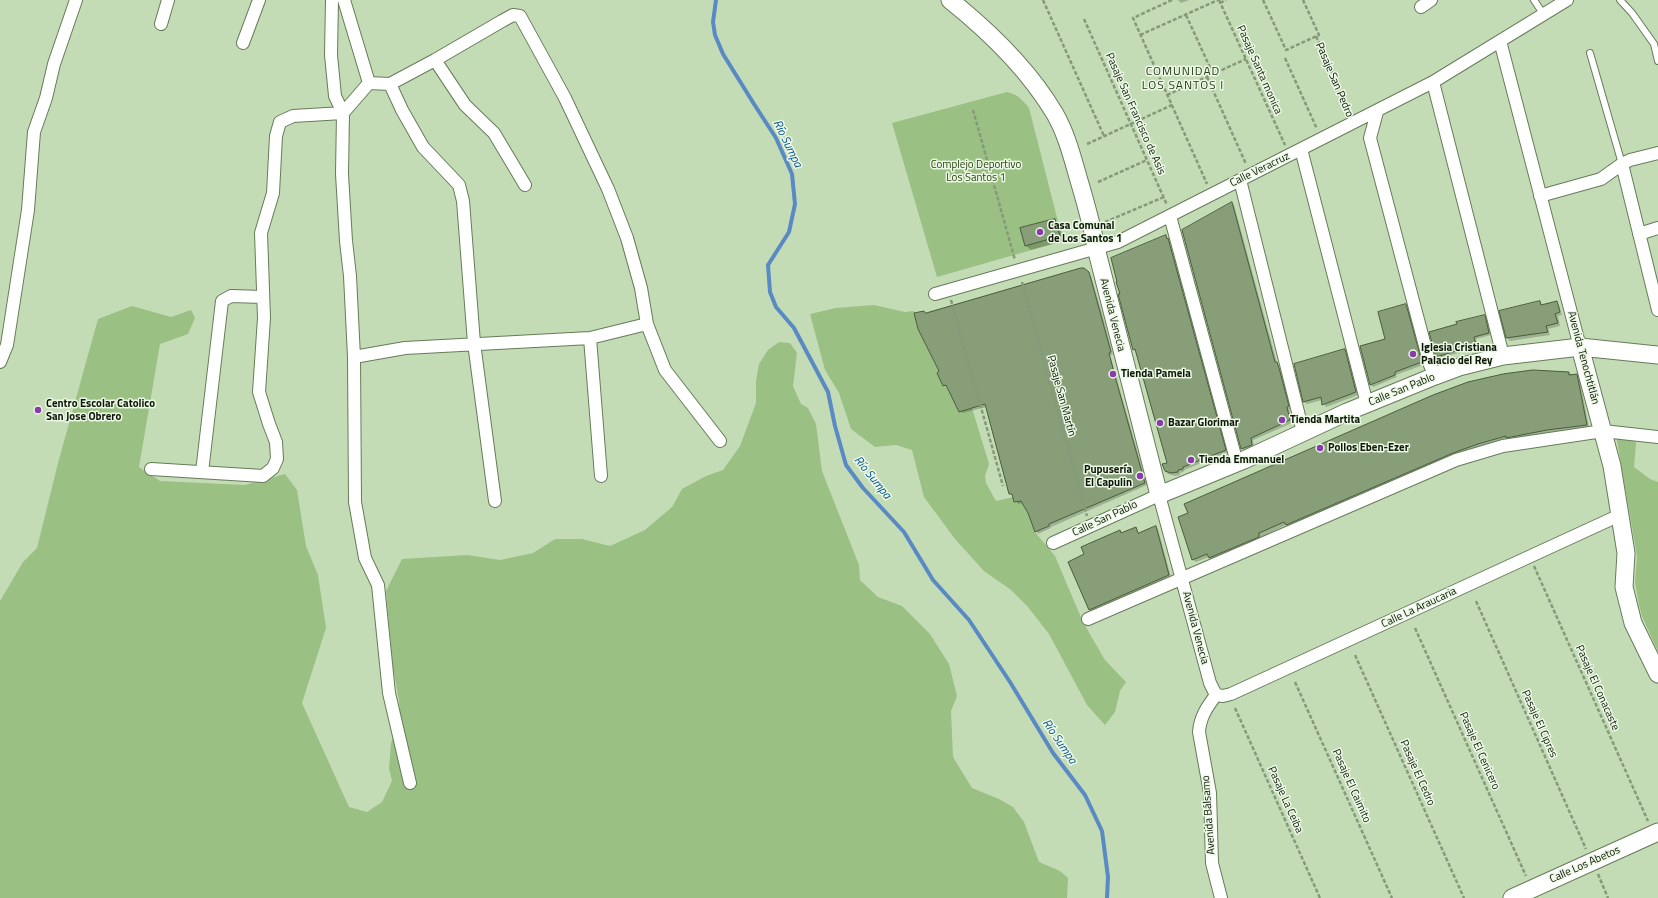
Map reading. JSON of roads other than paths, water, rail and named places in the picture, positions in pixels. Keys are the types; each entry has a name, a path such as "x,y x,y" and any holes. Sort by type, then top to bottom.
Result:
{"street":[{"path":"0,362 6,345 28,210 34,132 46,98 54,64 76,0"},
{"path":"161,24 168,0"},
{"path":"243,44 259,0"},
{"path":"332,0 332,69 335,96 343,113 342,174 346,241 350,276 354,357 355,502 365,558 378,585 389,693 410,783"},
{"path":"344,0 370,83"},
{"name":"Avenida Venecia","path":"950,0 969,15 1008,54 1034,83 1056,115 1070,150 1092,228 1159,495 1210,683 1216,695"},
{"name":"Calle Veracruz","path":"935,294 1118,242 1377,112 1433,82 1567,0"},
{"path":"370,83 390,84 513,15 520,16 565,98 608,189 629,245 641,288 647,324 665,370 720,441"},
{"name":"Avenida Tenochtitlán","path":"1500,41 1612,466 1626,553 1624,587 1633,623 1658,674"},
{"path":"435,60 465,105 494,133 525,185"},
{"path":"1433,82 1503,356"},
{"path":"151,469 263,476 273,468 277,459 276,442 260,392 264,318 262,234 273,193 276,136 280,122 293,116 343,113 370,83"},
{"path":"390,84 402,110 423,148 459,185 463,201 474,343 495,501"},
{"path":"1377,112 1370,138 1428,357 1435,376"},
{"path":"1301,150 1367,404"},
{"path":"1540,196 1601,179 1630,160 1658,153"},
{"path":"1622,164 1657,302"},
{"path":"1240,180 1303,432"},
{"path":"1170,216 1237,463"},
{"path":"1639,234 1658,228"},
{"path":"202,472 222,301 231,296 263,296"},
{"path":"354,357 405,348 474,343 590,338 647,324"},
{"path":"590,338 601,476"},
{"name":"Calle San Pablo","path":"1053,544 1159,495 1237,463 1303,432 1435,376 1503,356 1580,347 1658,355"},
{"path":"1088,619 1456,460 1503,446 1603,431 1658,437"},
{"name":"Calle La Araucaria","path":"1216,695 1223,696 1231,694 1620,515"},
{"name":"Avenida Bálsamo","path":"1216,695 1199,722 1199,732 1210,793 1212,864 1221,898"},
{"name":"Calle Los Abetos","path":"1512,898 1654,829"}],"lane":[{"path":"1534,0 1544,15"},
{"path":"1620,0 1632,13 1654,44 1658,61"},
{"path":"1590,53 1622,164"}],"waterway":[{"name":"Río Sumpa","path":"716,0 713,22 715,35 723,54 776,138 792,174 795,204 789,232 768,265 770,292 776,307 794,328 828,392 835,426 846,465 863,488 904,532 933,580 969,620 1010,682 1053,753 1085,795 1102,831 1108,877 1107,898"}],"place":[{"name":"Casa Comunal de Los Santos 1","path":"1040,232"},
{"name":"Iglesia Cristiana Palacio del Rey","path":"1413,354"},
{"name":"Tienda Pamela","path":"1113,374"},
{"name":"Centro Escolar Catolico San Jose Obrero","path":"38,410"},
{"name":"Tienda Martita","path":"1282,420"},
{"name":"Bazar Glorimar","path":"1160,423"},
{"name":"Pollos Eben-Ezer","path":"1320,448"},
{"name":"Tienda Emmanuel","path":"1191,460"},
{"name":"Pupusería El Capulin","path":"1140,476"}],"district":[{"name":"COMUNIDAD LOS SANTOS I","path":"1183,79"}],"park label":[{"name":"Complejo Deportivo Los Santos 1","path":"976,171"}]}
